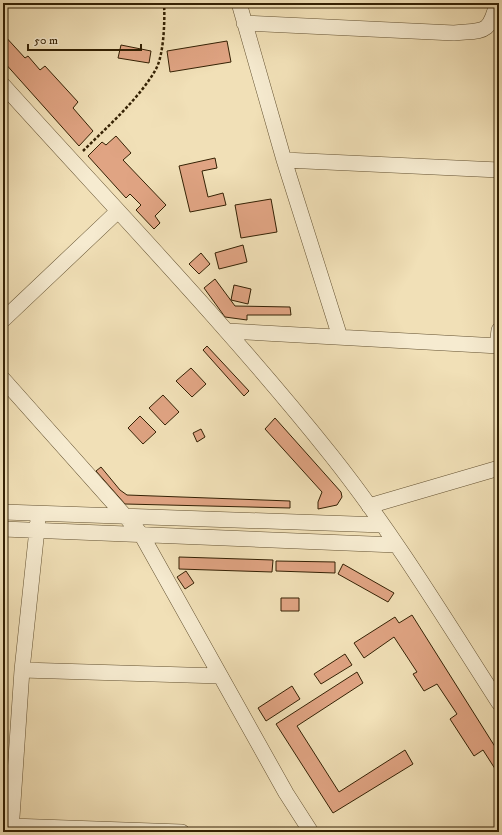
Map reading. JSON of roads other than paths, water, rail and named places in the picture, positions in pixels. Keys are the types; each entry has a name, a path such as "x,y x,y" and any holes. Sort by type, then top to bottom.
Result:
{"street":[{"path":"239,3 284,160 340,336"},
{"path":"244,23 454,33 479,30 488,27 493,19 498,3"},
{"path":"3,85 227,331 332,456 383,525 499,703"},
{"path":"284,160 499,170"},
{"path":"3,320 118,211"},
{"path":"227,331 340,336 498,346 499,330"},
{"path":"3,379 141,534 286,793 311,832"},
{"path":"369,506 499,468"},
{"path":"3,512 383,525"},
{"path":"38,513 22,670 11,829 182,832"},
{"path":"3,529 396,545"},
{"path":"22,670 220,676"}]}
